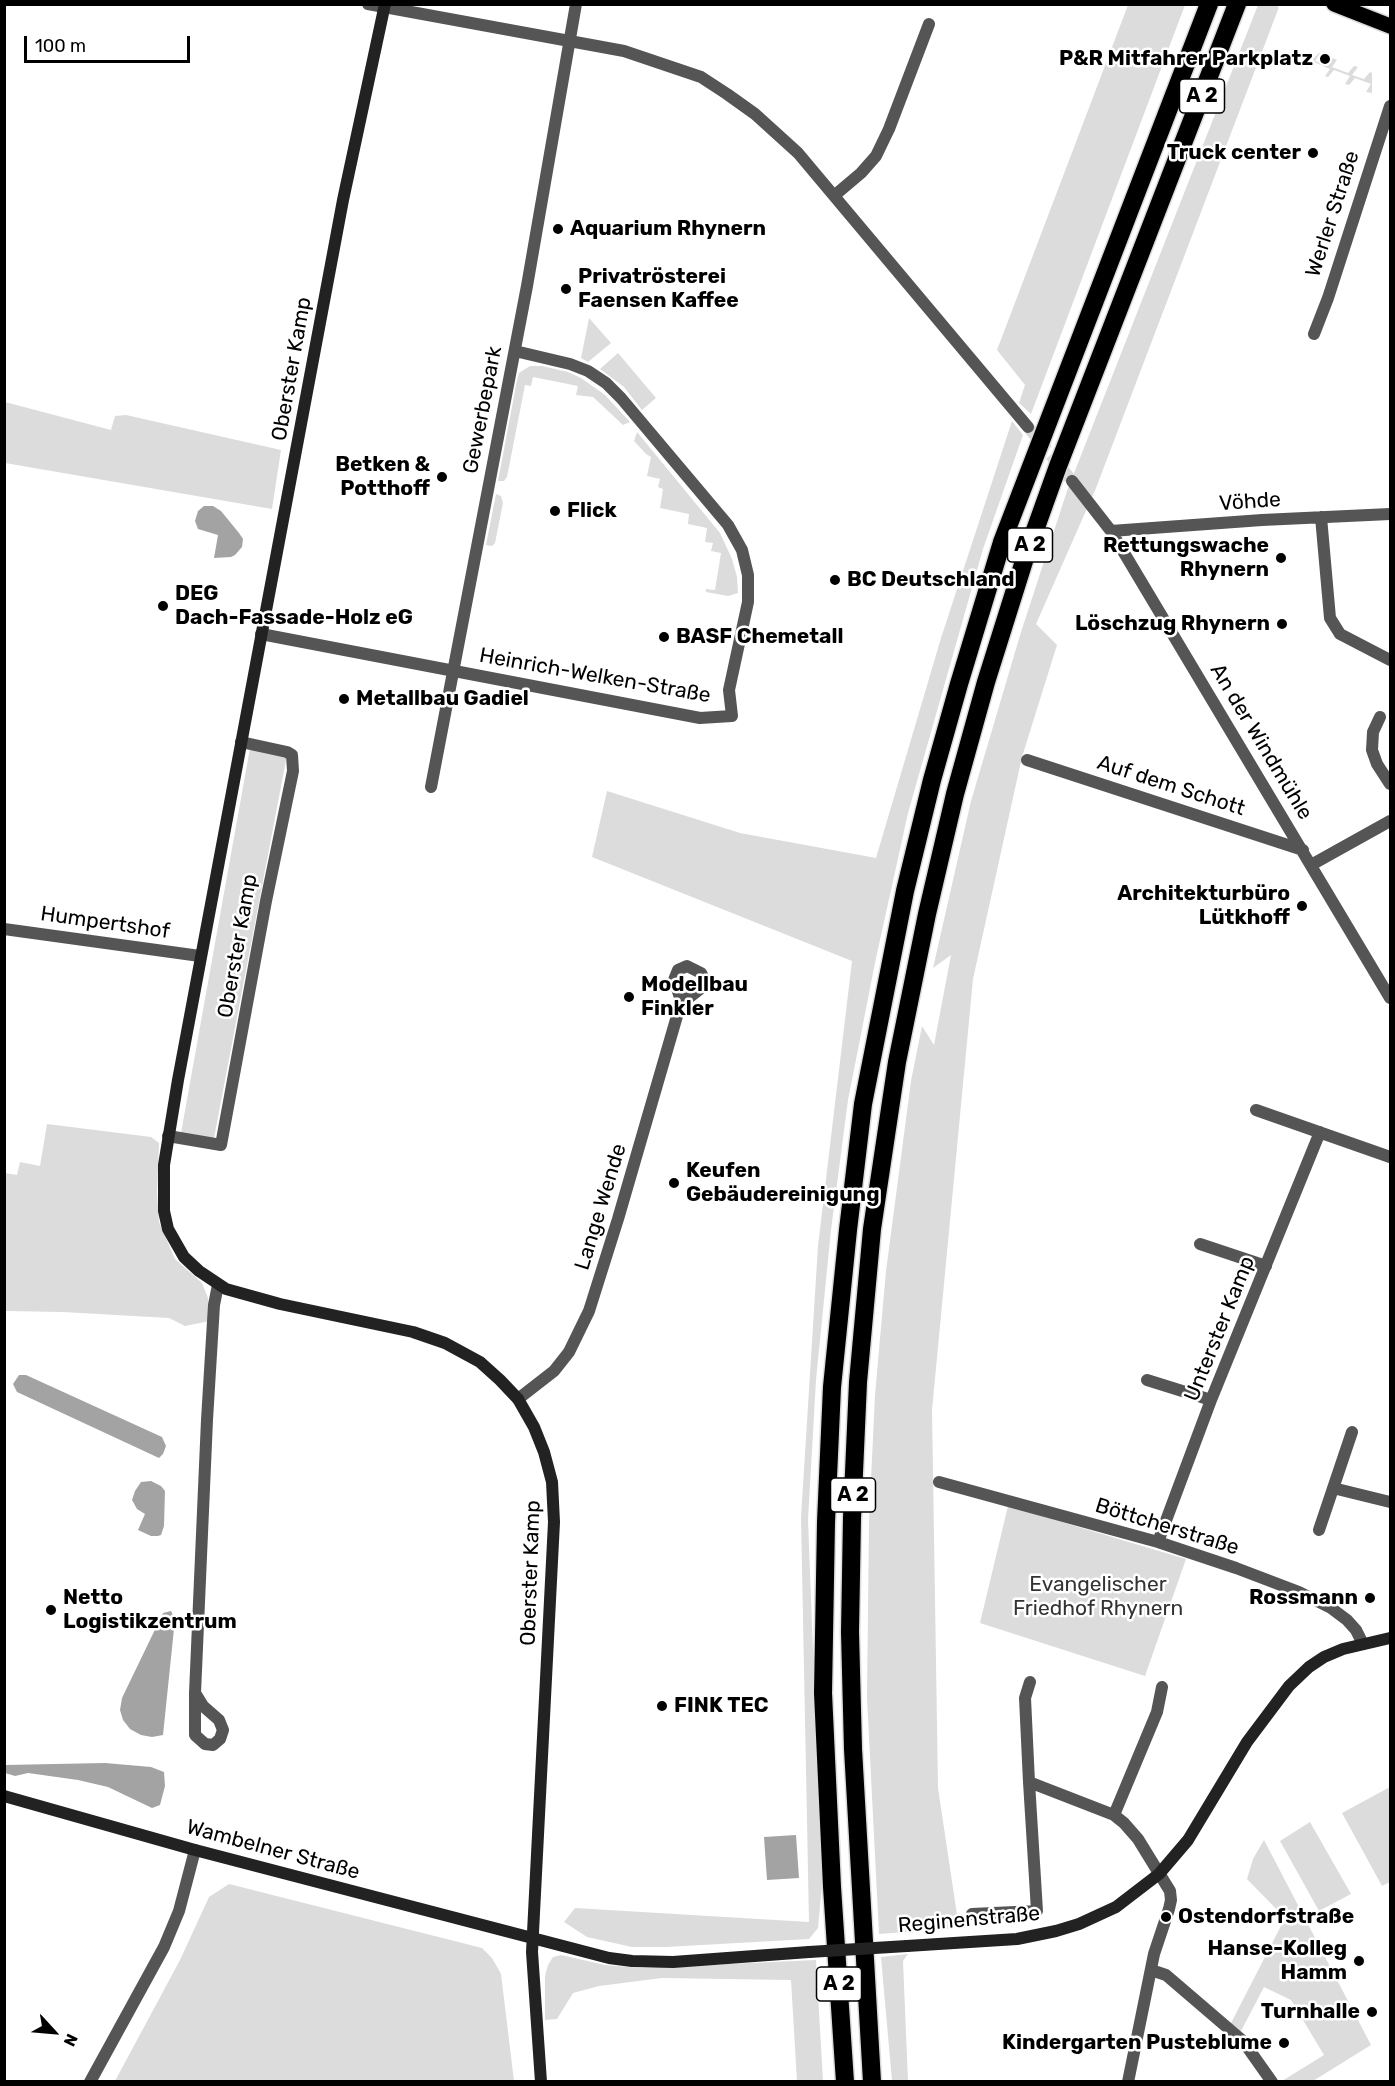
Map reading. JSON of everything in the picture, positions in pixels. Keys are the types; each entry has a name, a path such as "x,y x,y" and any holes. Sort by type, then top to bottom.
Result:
{"highway":[{"name":"A 2","path":"845,2082 825,1753 823,1693 825,1545 832,1387 863,1104 905,891 932,780 999,553 1209,4"},
{"name":"A 2","path":"872,2082 853,1749 850,1632 858,1382 871,1241 897,1062 927,914 955,794 986,682 1025,558 1058,465 1237,4"}],"main road":[{"path":"1334,4 1390,26"},
{"name":"Oberster Kamp","path":"385,6 345,190 201,956 168,1136 164,1165 164,1211 168,1228 184,1257 218,1285 253,1298 402,1329 445,1343 480,1362 500,1380 518,1399 534,1427 552,1482 554,1522 533,1938 541,2082"},
{"name":"Reginenstraße","path":"533,1938 609,1958 673,1962 1017,1939 1079,1924 1116,1907 1160,1874 1188,1840 1247,1742 1289,1686 1309,1667 1324,1657 1343,1649 1390,1638"},
{"name":"Wambelner Straße","path":"4,1796 195,1850 533,1938"}],"street":[{"path":"368,4 624,51 701,77 755,114 798,153 1028,428"},
{"name":"Gewerbepark","path":"431,787 515,351 576,4"},
{"path":"835,195 876,156 889,129 929,24"},
{"name":"Werler Straße","path":"1314,334 1328,298 1390,106"},
{"name":"Heinrich-Welken-Straße","path":"261,634 700,718 732,716 729,690 746,616 748,575 742,550 728,525 606,383 588,371 570,364 515,351"},
{"name":"An der Windmühle","path":"1072,481 1112,531 1390,998"},
{"name":"Vöhde","path":"1112,531 1390,514"},
{"path":"1321,517 1330,618 1340,633 1390,660"},
{"path":"1380,717 1372,732 1372,750 1377,764 1390,784"},
{"name":"Oberster Kamp","path":"168,1136 221,1144 266,900 293,771 292,755 287,752 241,742"},
{"name":"Auf dem Schott","path":"1027,760 1303,850"},
{"path":"1311,865 1390,821"},
{"name":"Humpertshof","path":"4,929 201,956"},
{"name":"Lange Wende","path":"518,1399 554,1371 570,1352 590,1311 682,1003"},
{"path":"1256,1110 1390,1157"},
{"name":"Unterster Kamp","path":"1158,1542 1211,1401 1320,1132"},
{"path":"1200,1244 1266,1266"},
{"path":"195,1693 207,1420 214,1305 218,1285"},
{"path":"1147,1380 1211,1401"},
{"path":"1319,1530 1352,1432"},
{"name":"Böttcherstraße","path":"939,1482 1158,1542 1299,1592 1331,1608 1347,1620 1356,1630 1363,1644"},
{"path":"1333,1488 1390,1502"},
{"path":"972,1914 1037,1911 1025,1698 1030,1682"},
{"path":"1113,1815 1157,1712 1162,1687"},
{"path":"1029,1782 1113,1815 1133,1832 1170,1891 1171,1900 1157,1941 1128,2082"},
{"path":"90,2082 164,1947 179,1911 195,1850"},
{"path":"1151,1970 1166,1975 1243,2041 1272,2082"}],"green space":[{"path":"1128,5 1185,5 1031,414 1019,403 1025,385 997,350"},
{"path":"1258,5 1279,7 1096,488 1036,624 1057,645 1022,757 973,979 932,1410 938,1788 959,1928 879,1934 867,1698 869,1522 875,1395 886,1271 911,1081 922,1026 934,1045 951,955 933,968 971,801 1021,632 1067,491"},
{"path":"1319,53 1315,61 1328,66 1333,58 1337,60 1332,67 1348,73 1354,66 1358,67 1352,75 1364,79 1370,72 1372,73 1372,93 1366,92 1371,84 1355,78 1349,85 1345,84 1350,76 1334,70 1328,77 1325,76 1330,69 1314,62 1307,69 1306,66"},
{"path":"589,318 611,343 588,362 581,358"},
{"path":"618,353 656,398 642,410 624,387 600,369"},
{"path":"530,366 542,366 568,372 581,378 605,395 630,422 623,425 593,397 576,395 578,386 533,377 531,386 525,385 507,477 504,481 498,481 517,380 519,373"},
{"path":"5,402 111,430 115,416 126,415 281,450 272,509 5,463"},
{"path":"1012,421 1023,435 983,549 908,813 848,1100 831,1230 816,1380 808,1520 822,1884 818,1928 809,1939 666,1947 632,1947 587,1937 564,1922 575,1908 809,1922 801,1517 818,1246 852,961 592,857 607,791 740,833 876,858 941,638"},
{"path":"637,432 720,533 732,559 738,593 728,596 706,592 706,589 715,590 721,553 711,551 713,543 705,542 707,528 688,524 689,514 660,508 663,489 658,487 660,479 647,476 651,457 634,441"},
{"path":"496,494 501,496 503,503 495,543 492,546 486,545"},
{"path":"250,748 287,755 214,1138 181,1133"},
{"path":"47,1124 151,1137 159,1143 157,1193 159,1222 175,1259 202,1283 208,1298 210,1321 185,1326 169,1318 5,1311 5,1173 17,1175 20,1162 40,1166"},
{"name":"Evangelischer Friedhof Rhynern","path":"1008,1506 1186,1559 1145,1676 980,1623"},
{"path":"1390,1787 1390,1882 1382,1886 1342,1813"},
{"path":"1310,1822 1351,1894 1319,1911 1280,1841"},
{"path":"1264,1840 1371,2045 1313,2081 1282,2081 1324,2055 1291,2000 1264,1987 1241,2031 1231,2023 1285,1918 1247,1879 1253,1859"},
{"path":"229,1884 482,1948 492,1958 501,1974 514,2081 115,2081 180,1960 209,1897"},
{"path":"908,1954 903,1961 908,2081 892,2081 881,1957"},
{"path":"561,1955 605,1965 641,1968 816,1960 823,2081 797,2081 791,1980 662,1978 599,1986 573,1993 557,2019 545,2020 545,1976 553,1957"}],"shaded area":[{"path":"204,506 213,506 221,511 243,539 242,547 235,555 214,558 218,535 198,529 195,521 198,511"},
{"path":"19,1375 26,1375 162,1437 166,1446 163,1454 159,1458 17,1392 13,1384"},
{"path":"151,1481 165,1491 164,1526 161,1535 158,1536 151,1536 138,1530 145,1514 137,1509 132,1500 141,1482"},
{"path":"171,1611 175,1619 163,1735 152,1737 141,1735 130,1729 123,1720 120,1710 122,1698 163,1613"},
{"path":"105,1763 151,1767 164,1772 165,1786 160,1805 152,1808 108,1787 78,1780 28,1773 15,1776 5,1773 5,1765"},
{"path":"796,1835 799,1878 767,1880 764,1837"}],"tunnel":[{"path":"1028,427 1072,481"}],"place":[{"name":"P&R Mitfahrer Parkplatz","path":"1325,59"},
{"name":"Truck center","path":"1313,153"},
{"name":"Aquarium Rhynern","path":"558,229"},
{"name":"Privatrösterei Faensen Kaffee","path":"566,289"},
{"name":"Betken & Potthoff","path":"442,477"},
{"name":"Flick","path":"555,511"},
{"name":"Rettungswache Rhynern","path":"1281,558"},
{"name":"BC Deutschland","path":"835,580"},
{"name":"DEG Dach-Fassade-Holz eG","path":"163,606"},
{"name":"Löschzug Rhynern","path":"1282,624"},
{"name":"BASF Chemetall","path":"664,637"},
{"name":"Metallbau Gadiel","path":"344,699"},
{"name":"Architekturbüro Lütkhoff","path":"1302,906"},
{"name":"Modellbau Finkler","path":"629,997"},
{"name":"Keufen Gebäudereinigung","path":"674,1183"},
{"name":"Rossmann","path":"1370,1598"},
{"name":"Netto Logistikzentrum","path":"51,1610"},
{"name":"FINK TEC","path":"662,1706"},
{"name":"Ostendorfstraße","path":"1166,1917"},
{"name":"Hanse-Kolleg Hamm","path":"1359,1961"},
{"name":"Turnhalle","path":"1372,2012"},
{"name":"Kindergarten Pusteblume","path":"1284,2043"}]}
